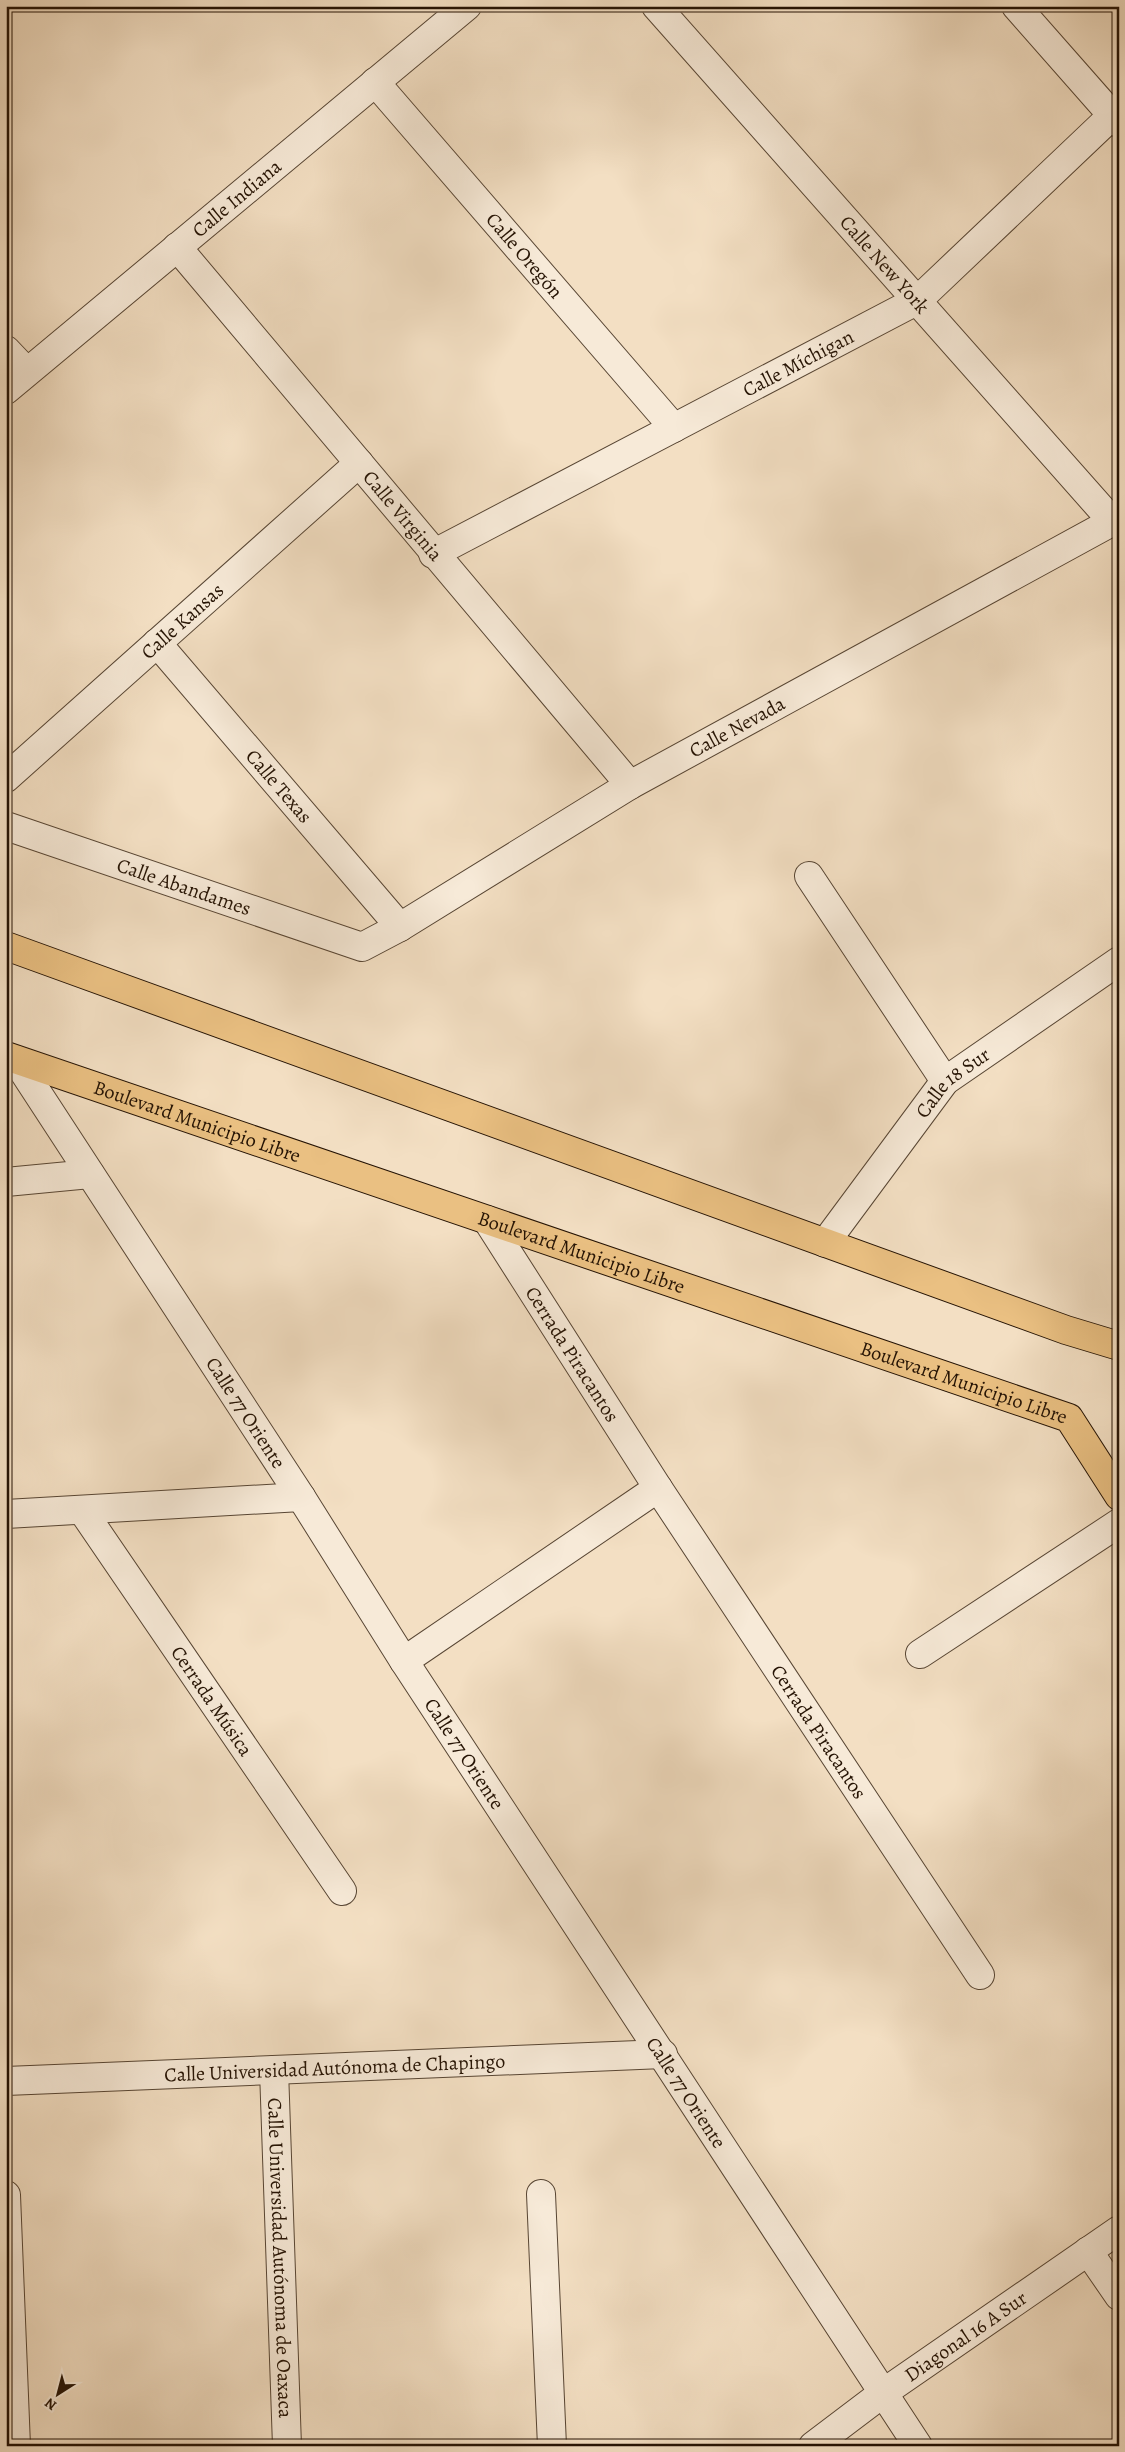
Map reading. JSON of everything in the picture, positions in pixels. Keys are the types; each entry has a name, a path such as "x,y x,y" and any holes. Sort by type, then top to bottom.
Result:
{"main road":[{"path":"6,946 1066,1330 1119,1346"},
{"name":"Boulevard Municipio Libre","path":"11,1058 1068,1418 1119,1496"}],"street":[{"name":"Calle Indiana","path":"6,390 467,6"},
{"name":"Calle New York","path":"656,6 1116,520"},
{"path":"1016,6 1116,115"},
{"name":"Calle Oregón","path":"375,82 674,428"},
{"name":"Calle Míchigan","path":"433,554 918,300 1116,115"},
{"name":"Calle Virginia","path":"177,247 433,554 630,785"},
{"path":"6,350 26,372"},
{"name":"Calle Kansas","path":"6,778 359,463"},
{"name":"Calle Nevada","path":"362,947 400,927 630,785 1116,520"},
{"name":"Calle Texas","path":"157,643 400,927"},
{"name":"Calle Abandames","path":"6,826 362,947"},
{"path":"809,876 944,1081"},
{"name":"Calle 18 Sur","path":"825,1243 944,1081 1119,961"},
{"name":"Calle 77 Oriente","path":"11,1058 90,1174 301,1497 404,1660 918,2446"},
{"path":"6,1182 90,1174"},
{"name":"Cerrada Piracantos","path":"487,1220 658,1488 980,1975"},
{"path":"404,1660 658,1488"},
{"path":"6,1514 301,1497"},
{"name":"Cerrada Música","path":"82,1510 342,1891"},
{"path":"920,1654 1119,1523"},
{"name":"Calle Universidad Autónoma de Chapingo","path":"6,2081 663,2054"},
{"name":"Calle Universidad Autónoma de Oaxaca","path":"274,2070 287,2446"},
{"path":"541,2194 552,2446"},
{"path":"6,2195 16,2446"},
{"name":"Diagonal 16 A Sur","path":"813,2446 883,2393 1119,2230"},
{"path":"1088,2251 1119,2296"}]}
